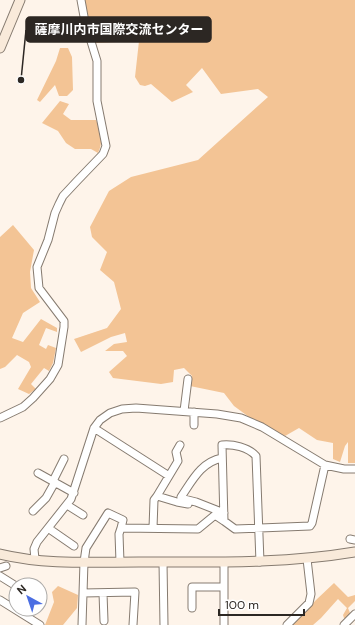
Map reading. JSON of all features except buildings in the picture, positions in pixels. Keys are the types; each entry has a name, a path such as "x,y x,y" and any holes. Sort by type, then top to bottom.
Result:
{"street":[{"path":"0,48 20,0"},
{"path":"0,418 23,407 34,398 50,379 58,365 64,321 39,288 37,267 48,240 54,213 63,196 103,154 106,146 98,101 97,61 85,22 81,0"},
{"path":"184,412 188,379"},
{"path":"35,559 34,549 37,542 74,493 94,428 105,416 122,409 136,408 194,412 240,418 262,427 325,465 344,469 355,469"},
{"path":"194,412 194,425"},
{"path":"94,428 169,476"},
{"path":"224,521 222,445 227,444 242,447 256,456 260,562"},
{"path":"153,528 154,500 178,461 176,452 180,445"},
{"path":"222,458 211,461 203,467 197,473 181,497 224,513"},
{"path":"33,511 46,498 64,459"},
{"path":"192,472 200,464 203,467"},
{"path":"157,496 190,504 203,509 215,515 235,529 310,526 312,523 325,465"},
{"path":"38,473 74,493"},
{"path":"67,504 83,515"},
{"path":"82,625 84,562 86,548 108,513 123,520 119,534 120,562"},
{"path":"121,528 198,529 215,515"},
{"path":"48,528 74,546"},
{"path":"0,554 35,559 84,562 260,562 306,559 355,552"},
{"path":"287,625 309,603 311,594 306,559"},
{"path":"163,562 164,625"},
{"path":"224,562 224,625"},
{"path":"192,608 192,586 224,587"},
{"path":"83,593 135,592 133,625"},
{"path":"103,593 104,622"},
{"path":"0,600 40,625"},
{"path":"344,625 355,614"}],"shaded area":[{"path":"84,0 355,0 355,463 348,463 348,442 345,446 340,462 333,459 333,443 317,440 299,428 285,436 249,417 234,406 224,393 190,386 192,376 184,368 174,370 173,382 161,384 113,378 109,372 127,356 123,351 105,351 114,344 127,342 125,333 111,337 81,352 74,339 107,328 121,309 114,282 100,270 107,252 92,237 90,227 109,191 131,177 198,160 268,97 258,89 221,94 202,68 186,85 193,92 172,102 151,84 145,86 140,85 135,77 139,41 95,43"},
{"path":"60,48 68,48 72,57 73,90 67,96 59,96 55,85 40,102 37,100 56,61"},
{"path":"60,101 69,104 63,114 71,120 96,120 100,128 101,137 101,145 98,153 91,149 75,149 66,143 58,131 42,123"},
{"path":"13,225 34,250 30,272 31,288 40,302 23,313 12,338 23,342 41,319 57,328 57,332 46,328 39,345 46,349 48,345 56,348 53,363 49,371 44,368 31,384 36,389 29,394 18,389 31,367 29,362 17,355 5,367 0,369 0,237"},
{"path":"334,583 348,597 355,595 355,601 348,608 350,613 347,618 344,618 343,615 347,608 338,599 313,625 292,625 316,600"},
{"path":"58,586 78,595 77,608 63,625 45,625 54,602 52,592"}],"place":[{"name":"薩摩川内市国際交流センター","path":"21,80"}]}
